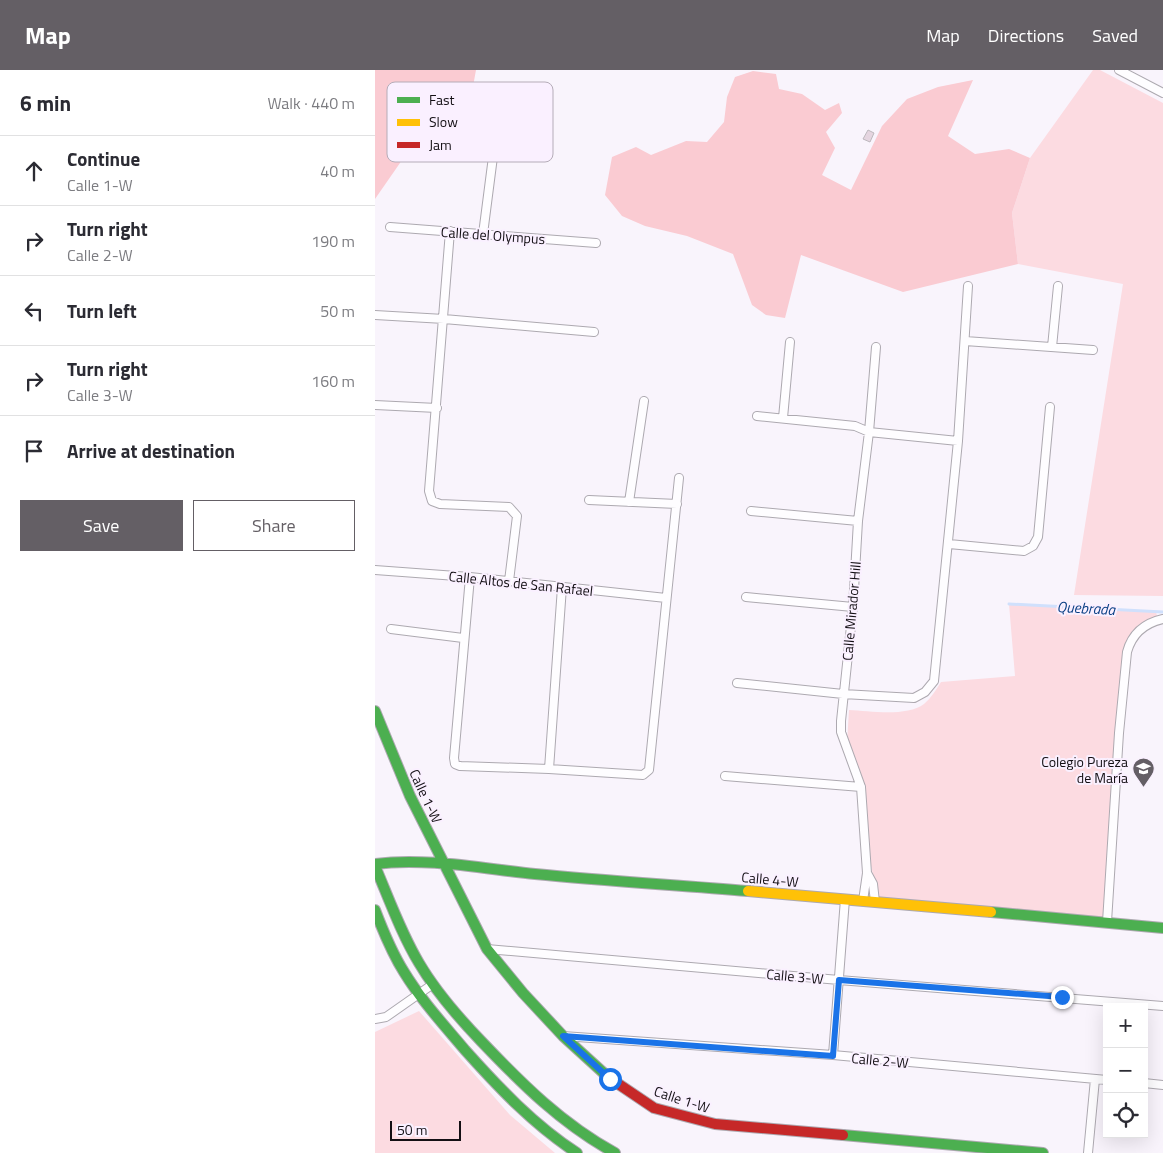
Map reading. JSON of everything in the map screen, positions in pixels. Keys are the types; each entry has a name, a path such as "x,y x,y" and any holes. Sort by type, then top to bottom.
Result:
{"street":[{"path":"1119,70 1163,93"},
{"path":"483,234 492,162"},
{"name":"Calle del Olympus","path":"389,227 596,243"},
{"path":"450,231 429,491 432,501 440,504 509,507 513,511 517,516 509,581"},
{"path":"737,683 843,694 914,698 925,692 934,681 958,442 968,286"},
{"path":"1052,347 1058,286"},
{"path":"375,314 594,332"},
{"path":"965,340 1093,350"},
{"path":"783,418 789,342"},
{"name":"Calle Mirador Hill","path":"863,901 867,873 861,787 841,732 843,694 853,607 858,521 869,432 876,347"},
{"path":"629,502 644,401"},
{"path":"375,405 437,408"},
{"path":"949,544 1024,551 1033,546 1038,537 1050,407"},
{"path":"757,416 855,426 869,432 958,442"},
{"path":"470,577 463,638 455,764 460,766 643,775 649,770 679,478"},
{"path":"589,500 677,504"},
{"path":"751,511 858,521"},
{"name":"Calle Altos de San Rafael","path":"375,570 470,577 666,598"},
{"path":"549,769 562,587"},
{"path":"746,597 853,607"},
{"path":"1107,922 1119,733 1127,652 1130,642 1137,631 1163,619"},
{"path":"391,629 463,638"},
{"name":"Calle 1-W","path":"375,711 410,796 487,949 523,993 563,1036 610,1079 654,1108 715,1124 1043,1153"},
{"path":"725,776 861,787"},
{"name":"Calle 4-W","path":"375,865 389,862 443,864 537,874 845,899 1163,928"},
{"path":"375,865 406,938 433,984 460,1018 520,1082 546,1106 582,1134 615,1153"},
{"name":"Calle Mirador Hill","path":"867,873 873,884 875,902"},
{"path":"833,1056 845,899"},
{"path":"375,910 393,951 419,994 507,1095 535,1121 577,1153"},
{"name":"Calle 3-W","path":"487,949 1163,1006"},
{"path":"375,1019 386,1017 433,984"},
{"name":"Calle 2-W","path":"563,1036 833,1056 1103,1080"},
{"path":"1087,1153 1095,1079"},
{"path":"1148,1083 1163,1085"}],"shaded area":[{"path":"375,70 476,70 474,82 387,82 387,162 400,162 375,199"},
{"path":"1093,70 1100,70 1163,103 1163,596 1074,595 1123,284 1018,264 1012,213 1030,158"},
{"path":"753,71 776,74 779,89 802,94 825,110 839,103 842,113 826,132 835,148 822,175 851,190 882,126 907,99 938,87 973,80 948,136 975,154 1009,149 1030,158 1012,213 1018,264 903,292 801,255 785,318 766,315 752,305 733,254 687,236 645,226 622,216 605,195 612,157 636,147 651,155 686,141 707,142 724,122 727,97 735,77"},
{"path":"1009,604 1156,612 1158,620 1130,642 1107,922 879,902 870,861 863,787 847,743 849,710 908,711 924,704 941,682 1015,676"},
{"path":"419,1011 510,1115 555,1153 375,1153 375,1032"}],"building":[{"path":"868,130 874,133 870,142 863,139"}],"waterway":[{"name":"Quebrada","path":"1009,604 1163,612"}],"traffic: fast":[{"path":"375,711 410,796 487,949 523,993 563,1036 608,1077"},
{"path":"375,864 394,862 455,864 516,872 748,891"},
{"path":"375,866 395,916 413,952 448,1004 527,1088 577,1129 615,1153"},
{"path":"375,910 400,965 441,1022 504,1092 546,1130 577,1153"},
{"path":"991,912 1163,928"},
{"path":"843,1135 1043,1153"}],"traffic: slow":[{"path":"748,891 991,912"}],"traffic: jam":[{"path":"608,1077 654,1108 715,1124 843,1135"}],"place":[{"name":"Colegio Pureza de María","path":"1144,788"}],"route":[{"path":"610,1079 563,1036 833,1056 839,980 1062,997"}]}
